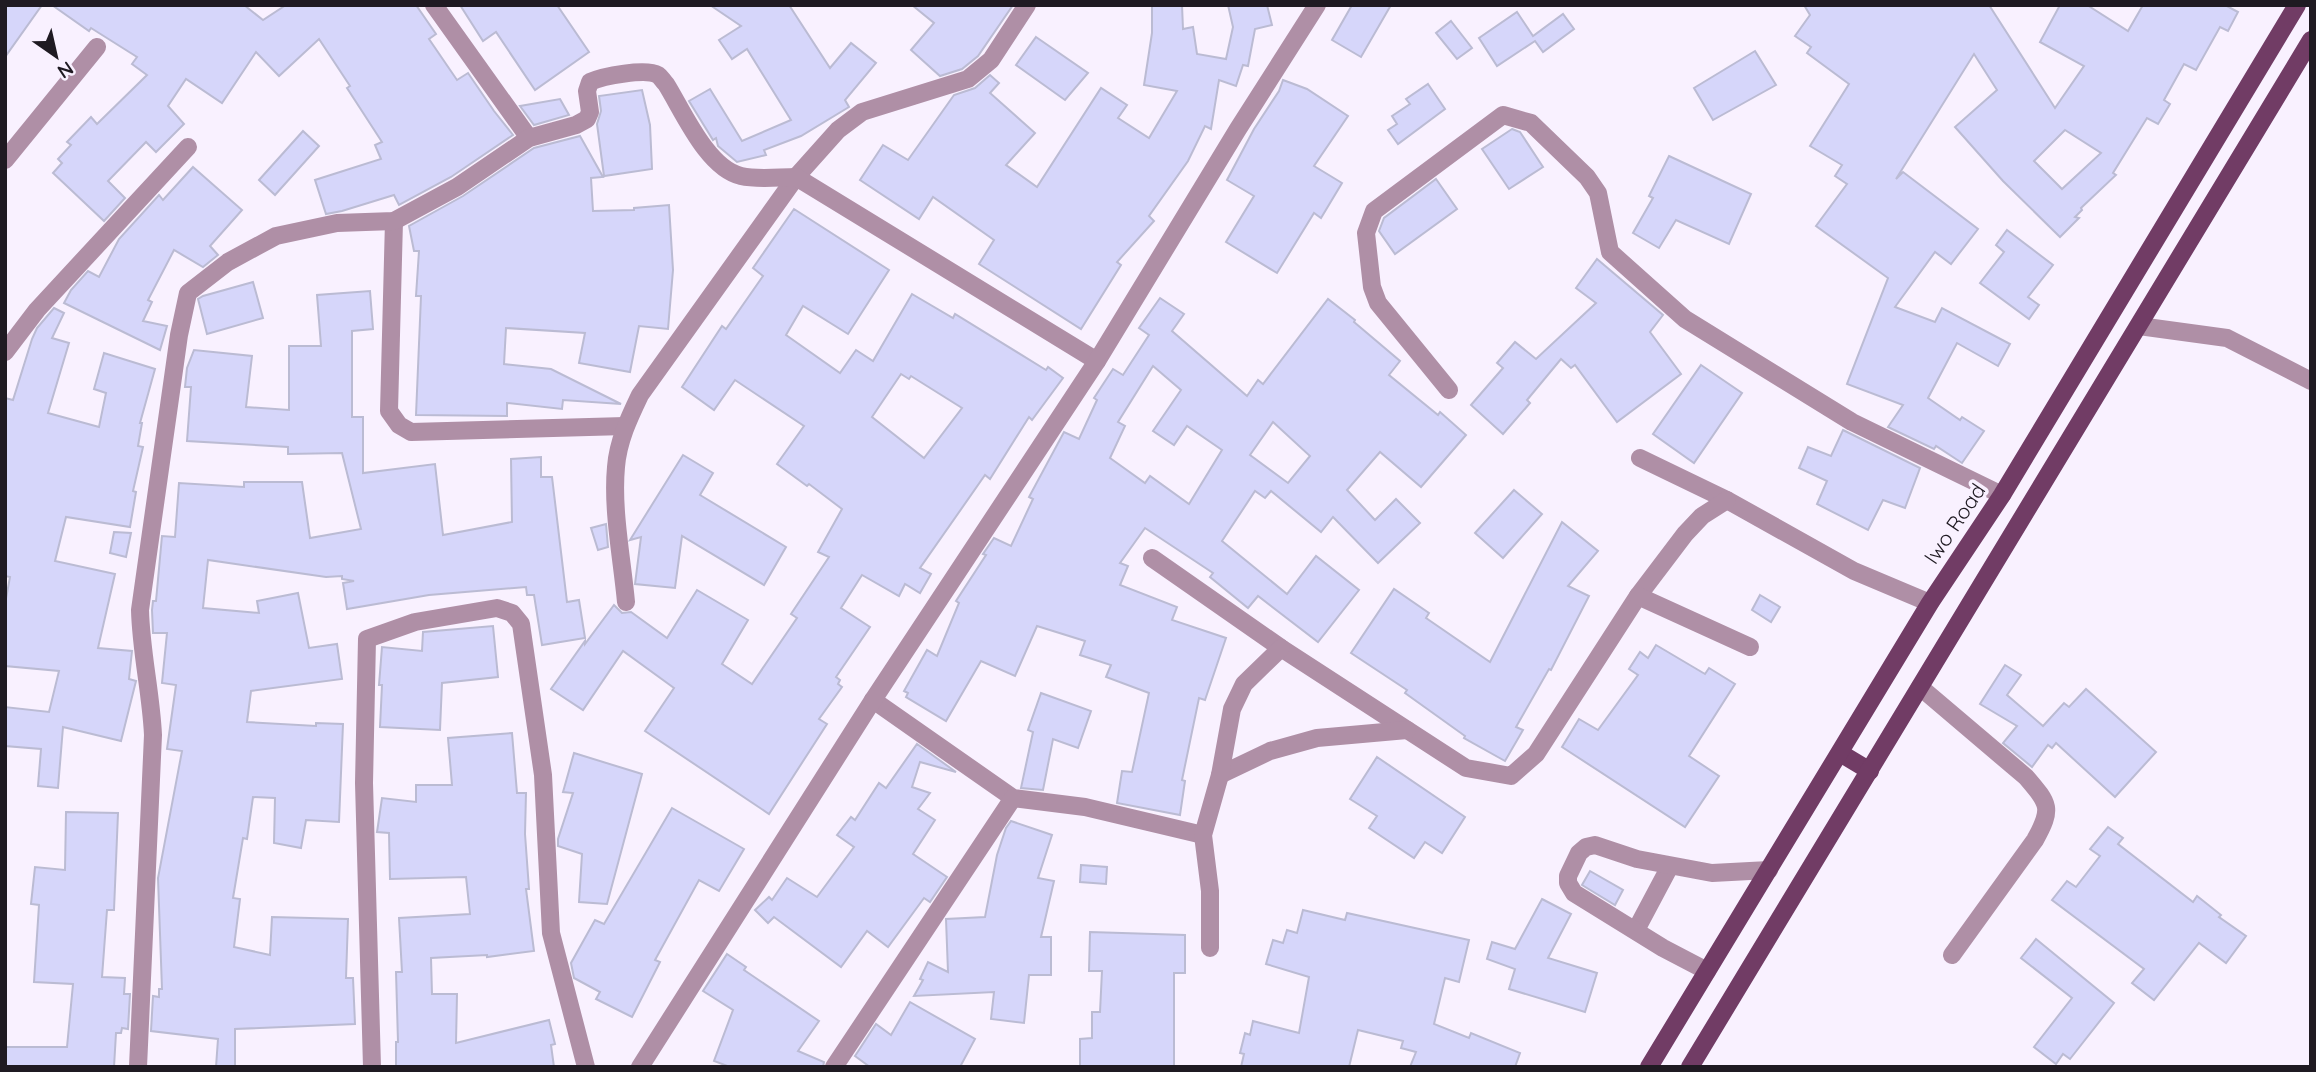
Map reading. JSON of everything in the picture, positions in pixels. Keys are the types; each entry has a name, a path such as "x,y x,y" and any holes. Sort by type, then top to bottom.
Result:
{"main road":[{"name":"Iwo Road","path":"1649,1067 1930,603 2002,495 2297,5"},
{"path":"1690,1067 2311,40"},
{"path":"1840,753 1870,771"}],"street":[{"path":"433,5 529,138"},
{"path":"626,602 616,499 616,466 625,426 640,395 796,177 838,130 862,112 968,79 991,60 1027,5"},
{"path":"640,1067 873,700 1097,361 1317,5"},
{"path":"5,160 97,47"},
{"path":"138,1067 153,735 140,610 178,334 188,293 228,262 276,236 337,223 394,221 457,187 529,138 576,125 587,119 590,112 587,91 590,82 601,77 644,73 658,75 666,84 708,153 720,165 740,176 796,177 1097,361"},
{"path":"1449,390 1378,303 1372,287 1366,233 1374,211 1503,115 1531,122 1587,177 1598,193 1610,251 1685,319 1852,422 2002,495"},
{"path":"5,352 37,310 188,147"},
{"path":"394,221 389,411 399,425 411,432 625,426"},
{"path":"2139,326 2227,338 2311,381"},
{"path":"1640,458 1727,500 1854,571 1930,603"},
{"path":"1152,558 1281,648 1466,768 1511,776 1535,754 1639,596 1685,534 1702,516 1727,500"},
{"path":"1639,596 1750,647"},
{"path":"372,1067 364,783 367,639 415,622 497,608 512,613 521,624 543,775 551,933 586,1067"},
{"path":"1210,948 1210,891 1203,835 1220,775 1232,709 1244,684 1281,648"},
{"path":"1920,687 2026,777 2040,793 2048,809 2045,822 2035,841 1952,955"},
{"path":"873,700 1013,798 1085,807 1203,835"},
{"path":"1220,775 1270,751 1317,738 1407,730"},
{"path":"834,1067 1013,798"},
{"path":"1707,971 1574,893 1568,883 1568,876 1579,853 1586,847 1595,845 1637,859 1712,873 1769,870"},
{"path":"1636,930 1670,866"}],"building":[{"path":"5,5 42,5 5,57"},
{"path":"52,5 244,5 263,20 286,5 416,5 436,34 429,39 457,80 468,73 513,135 451,177 399,205 394,195 326,214 315,180 381,159 375,145 382,142 319,39 279,76 256,52 222,103 186,79 168,106 184,124 156,152 146,142 108,181 125,198 104,221 53,173 62,163 58,159 71,145 67,142 91,117 97,124 147,75 132,64 137,57 91,28 89,31"},
{"path":"460,5 557,5 589,52 535,90 496,32 483,41"},
{"path":"710,5 789,5 830,68 851,43 876,63 845,100 849,107 801,136 764,150 766,155 737,162 718,146 716,138 713,140 689,101 710,89 742,141 791,120 747,49 732,59 719,40 741,26"},
{"path":"912,5 1013,5 978,56 962,69 940,76 911,50 934,23"},
{"path":"1152,5 1182,5 1183,29 1193,27 1197,54 1226,59 1233,27 1228,5 1267,5 1272,25 1255,29 1248,66 1243,65 1236,86 1219,80 1211,129 1205,126 1188,161 1149,216 1154,221 1117,262 1121,265 1081,329 979,264 994,240 933,197 919,219 860,180 883,145 908,160 954,95 975,88 990,75 999,83 990,93 1035,133 1006,165 1037,187 1101,88 1127,105 1118,118 1149,138 1177,91 1144,85 1152,33"},
{"path":"1352,5 1391,5 1361,57 1332,40"},
{"path":"1804,5 1989,5 2055,108 2084,66 2040,42 2060,5 2087,5 2128,31 2143,5 2225,5 2238,12 2228,31 2220,27 2196,70 2184,64 2164,100 2170,104 2158,124 2147,118 2113,173 2116,175 2081,208 2075,217 2079,218 2060,237 2003,181 1955,127 1997,90 1974,54 1896,179 1903,172 1978,229 1951,264 1935,252 1895,307 1935,322 1942,308 2010,344 1998,366 1957,343 1928,398 1960,420 1962,417 1984,431 1962,463 1936,446 1934,449 1888,427 1903,405 1847,384 1888,278 1816,226 1847,184 1835,176 1842,165 1810,146 1849,84 1807,53 1811,47 1795,36 1810,15","holes":["2065,130 2101,153 2062,189 2034,161"]},
{"path":"1517,12 1533,36 1563,14 1574,29 1543,52 1535,41 1497,66 1479,38"},
{"path":"1451,21 1472,48 1457,59 1436,33"},
{"path":"1036,37 1088,73 1065,100 1016,65"},
{"path":"1755,51 1776,85 1713,120 1694,88"},
{"path":"1283,80 1307,89 1348,116 1314,166 1342,183 1321,218 1314,213 1277,273 1226,242 1254,196 1227,180"},
{"path":"1428,84 1445,109 1398,144 1388,130 1397,124 1392,116 1410,104 1406,99"},
{"path":"642,90 650,125 652,169 604,176 597,124 601,111 599,96"},
{"path":"560,99 569,115 534,125 520,106"},
{"path":"1512,129 1520,132 1543,167 1509,189 1482,149"},
{"path":"303,131 319,146 275,195 259,180"},
{"path":"580,136 603,177 591,178 593,211 634,210 669,205 673,270 668,329 639,326 630,372 579,363 585,333 506,328 504,364 551,369 621,404 563,400 562,409 507,403 507,416 416,415 421,296 416,296 419,251 414,251 409,226 463,196 534,148"},
{"path":"1669,156 1751,194 1729,244 1676,220 1659,248 1633,233 1653,198 1649,196"},
{"path":"193,167 242,210 210,246 218,255 203,267 174,250 148,300 152,302 143,321 167,326 160,350 64,303 71,290 88,271 99,277 119,239 159,195 163,200"},
{"path":"1436,179 1457,209 1395,254 1379,231 1384,218"},
{"path":"794,209 889,270 848,334 803,306 786,335 840,373 856,350 873,361 912,294 953,318 955,314 1063,378 1032,420 1029,417 990,479 985,475 920,568 931,574 920,593 905,584 899,596 862,575 841,608 870,627 836,677 842,687 819,719 827,724 769,814 645,731 674,688 623,651 583,710 551,689 614,605 622,613 631,612 667,638 697,590 748,620 722,664 752,684 797,618 791,614 829,557 818,552 842,509 777,464 804,426 735,380 714,410 682,387 722,326 726,329 763,276 753,268","holes":["901,374 909,379 911,376 962,408 924,458 872,417"]},
{"path":"2007,230 2053,265 2028,297 2039,305 2029,319 1980,283 2004,252 1996,245"},
{"path":"1597,259 1663,315 1650,332 1681,374 1617,422 1575,365 1571,368 1561,359 1527,400 1530,403 1503,434 1471,405 1503,368 1497,363 1515,342 1536,359 1596,303 1576,288"},
{"path":"253,282 263,318 207,334 198,299"},
{"path":"370,291 373,329 352,331 352,417 363,417 363,473 435,464 443,535 512,522 511,459 541,457 541,477 552,477 567,602 579,600 585,638 542,645 534,595 527,595 526,587 429,595 347,609 343,583 354,581 342,579 342,576 326,577 208,560 203,608 259,613 257,601 298,593 309,648 337,644 342,679 251,691 247,722 316,726 316,723 343,724 339,822 306,820 301,848 274,843 275,798 253,797 247,839 243,838 233,898 240,899 234,947 270,955 272,917 348,919 346,978 353,978 355,1024 235,1029 235,1067 216,1067 218,1039 151,1031 153,996 159,997 159,989 162,989 158,878 182,751 167,749 176,685 162,683 167,633 153,633 152,610 153,601 156,601 162,536 175,537 179,483 244,487 244,482 302,482 310,538 361,529 342,453 288,454 288,447 187,441 191,387 185,387 187,368 194,350 252,356 246,407 289,410 289,346 321,346 317,295"},
{"path":"1160,298 1184,314 1172,331 1247,396 1258,380 1263,384 1328,299 1400,361 1389,375 1438,415 1440,412 1466,435 1421,487 1380,452 1347,490 1375,520 1396,499 1420,523 1378,563 1333,517 1321,532 1271,491 1265,498 1255,491 1222,541 1287,594 1316,556 1359,590 1318,642 1258,596 1248,608 1210,577 1213,573 1145,528 1120,563 1128,566 1120,585 1177,607 1172,620 1226,638 1205,700 1199,698 1182,780 1185,781 1180,815 1117,803 1122,771 1132,772 1149,693 1106,677 1111,665 1080,655 1085,641 1037,626 1015,676 981,661 946,721 906,697 908,693 904,691 927,650 937,656 959,603 956,601 994,538 1011,546 1033,499 1029,497 1064,432 1079,439 1097,400 1094,398 1113,369 1123,375 1149,335 1139,328","holes":["1153,366 1181,390 1153,431 1174,445 1187,426 1222,450 1189,504 1150,476 1145,483 1110,458 1125,426 1118,422","1273,422 1310,456 1288,483 1250,455"]},
{"path":"54,308 64,313 52,338 69,343 48,413 99,427 106,393 94,389 104,353 155,369 140,423 138,446 143,447 133,491 136,492 130,527 66,517 55,561 115,574 98,648 132,651 129,679 136,681 121,741 63,727 58,788 38,786 41,749 5,746 5,707 49,712 59,671 5,666 5,604 10,577 5,576 5,398 13,400 32,339 37,328"},
{"path":"1701,365 1742,393 1694,463 1653,434"},
{"path":"1843,430 1920,468 1905,508 1883,500 1868,530 1817,504 1827,481 1799,468 1808,447 1831,456"},
{"path":"683,455 713,473 700,495 786,547 764,585 682,536 675,588 635,584 641,537 630,540"},
{"path":"1514,490 1542,514 1503,558 1475,533"},
{"path":"1562,522 1598,551 1568,586 1589,596 1551,670 1549,669 1516,727 1523,730 1505,761 1464,738 1465,736 1405,693 1407,690 1351,653 1394,589 1429,613 1426,618 1490,662"},
{"path":"606,524 608,547 598,550 591,528"},
{"path":"114,532 131,533 126,557 110,553"},
{"path":"1760,595 1780,607 1771,622 1752,610"},
{"path":"493,626 498,677 442,683 440,730 380,727 382,647 422,651 423,632"},
{"path":"1656,645 1705,674 1709,668 1735,684 1689,756 1719,776 1685,827 1562,747 1579,719 1598,730 1638,675 1629,669 1640,652 1648,658"},
{"path":"2005,665 2021,675 2007,695 2043,726 2064,703 2069,707 2086,689 2156,752 2115,797 2056,743 2052,748 2048,745 2032,767 2003,743 2017,726 1980,704"},
{"path":"1041,693 1091,711 1078,748 1053,739 1043,790 1021,788 1033,732 1028,730"},
{"path":"512,733 517,793 526,793 525,834 529,889 526,889 534,951 487,957 431,958 432,994 457,994 456,1043 549,1020 555,1044 551,1045 554,1067 396,1067 396,972 402,972 399,918 470,914 466,877 390,879 389,833 377,832 382,798 416,802 416,785 452,785 448,738"},
{"path":"917,744 956,772 920,762 912,787 930,793 918,809 935,820 913,854 947,877 930,902 924,898 888,947 867,931 841,967 774,917 768,923 755,910 769,897 772,900 787,878 817,897 854,847 837,835 851,817 855,820 879,783 886,788"},
{"path":"574,753 642,774 607,904 579,902 582,854 558,846 573,793 563,792"},
{"path":"1377,757 1465,817 1442,853 1425,842 1414,858 1369,828 1377,816 1350,799"},
{"path":"672,808 744,849 719,891 699,880 655,960 660,962 632,1017 596,999 600,992 574,978 571,963 595,920 604,924"},
{"path":"66,812 118,813 114,910 107,910 102,977 125,978 124,994 130,994 128,1029 122,1028 121,1033 116,1033 114,1067 5,1067 5,1047 67,1047 73,984 34,982 39,905 31,904 35,867 65,870"},
{"path":"1011,821 1052,835 1038,878 1054,881 1041,937 1051,937 1051,975 1029,975 1024,1023 991,1019 994,992 914,996 923,980 920,979 928,962 948,972 946,919 985,917 997,855"},
{"path":"2108,827 2123,838 2118,844 2193,902 2197,896 2221,915 2219,917 2246,936 2226,963 2199,943 2154,1000 2132,983 2144,969 2052,900 2067,881 2076,887 2100,856 2090,849"},
{"path":"1081,865 1107,867 1106,884 1080,882"},
{"path":"1590,871 1623,890 1615,905 1582,885"},
{"path":"1542,899 1571,914 1548,958 1597,973 1585,1012 1509,989 1515,969 1487,959 1492,942 1515,949"},
{"path":"1303,910 1345,920 1347,913 1469,940 1459,982 1445,978 1434,1024 1469,1038 1471,1033 1520,1053 1515,1067 1410,1067 1416,1052 1401,1048 1403,1041 1358,1030 1349,1067 1241,1067 1244,1054 1240,1053 1245,1033 1250,1035 1253,1021 1299,1033 1309,977 1266,964 1273,940 1283,943 1287,930 1297,933"},
{"path":"1090,932 1185,935 1185,973 1174,973 1174,1067 1080,1067 1080,1039 1092,1038 1092,1012 1100,1012 1102,971 1089,971"},
{"path":"2036,939 2114,1003 2070,1059 2063,1054 2056,1064 2034,1047 2072,998 2021,958"},
{"path":"727,954 746,967 744,970 819,1021 798,1051 824,1062 823,1067 730,1067 714,1061 733,1010 703,991"},
{"path":"910,1002 975,1039 960,1067 870,1067 855,1056 876,1024 891,1035"}]}
